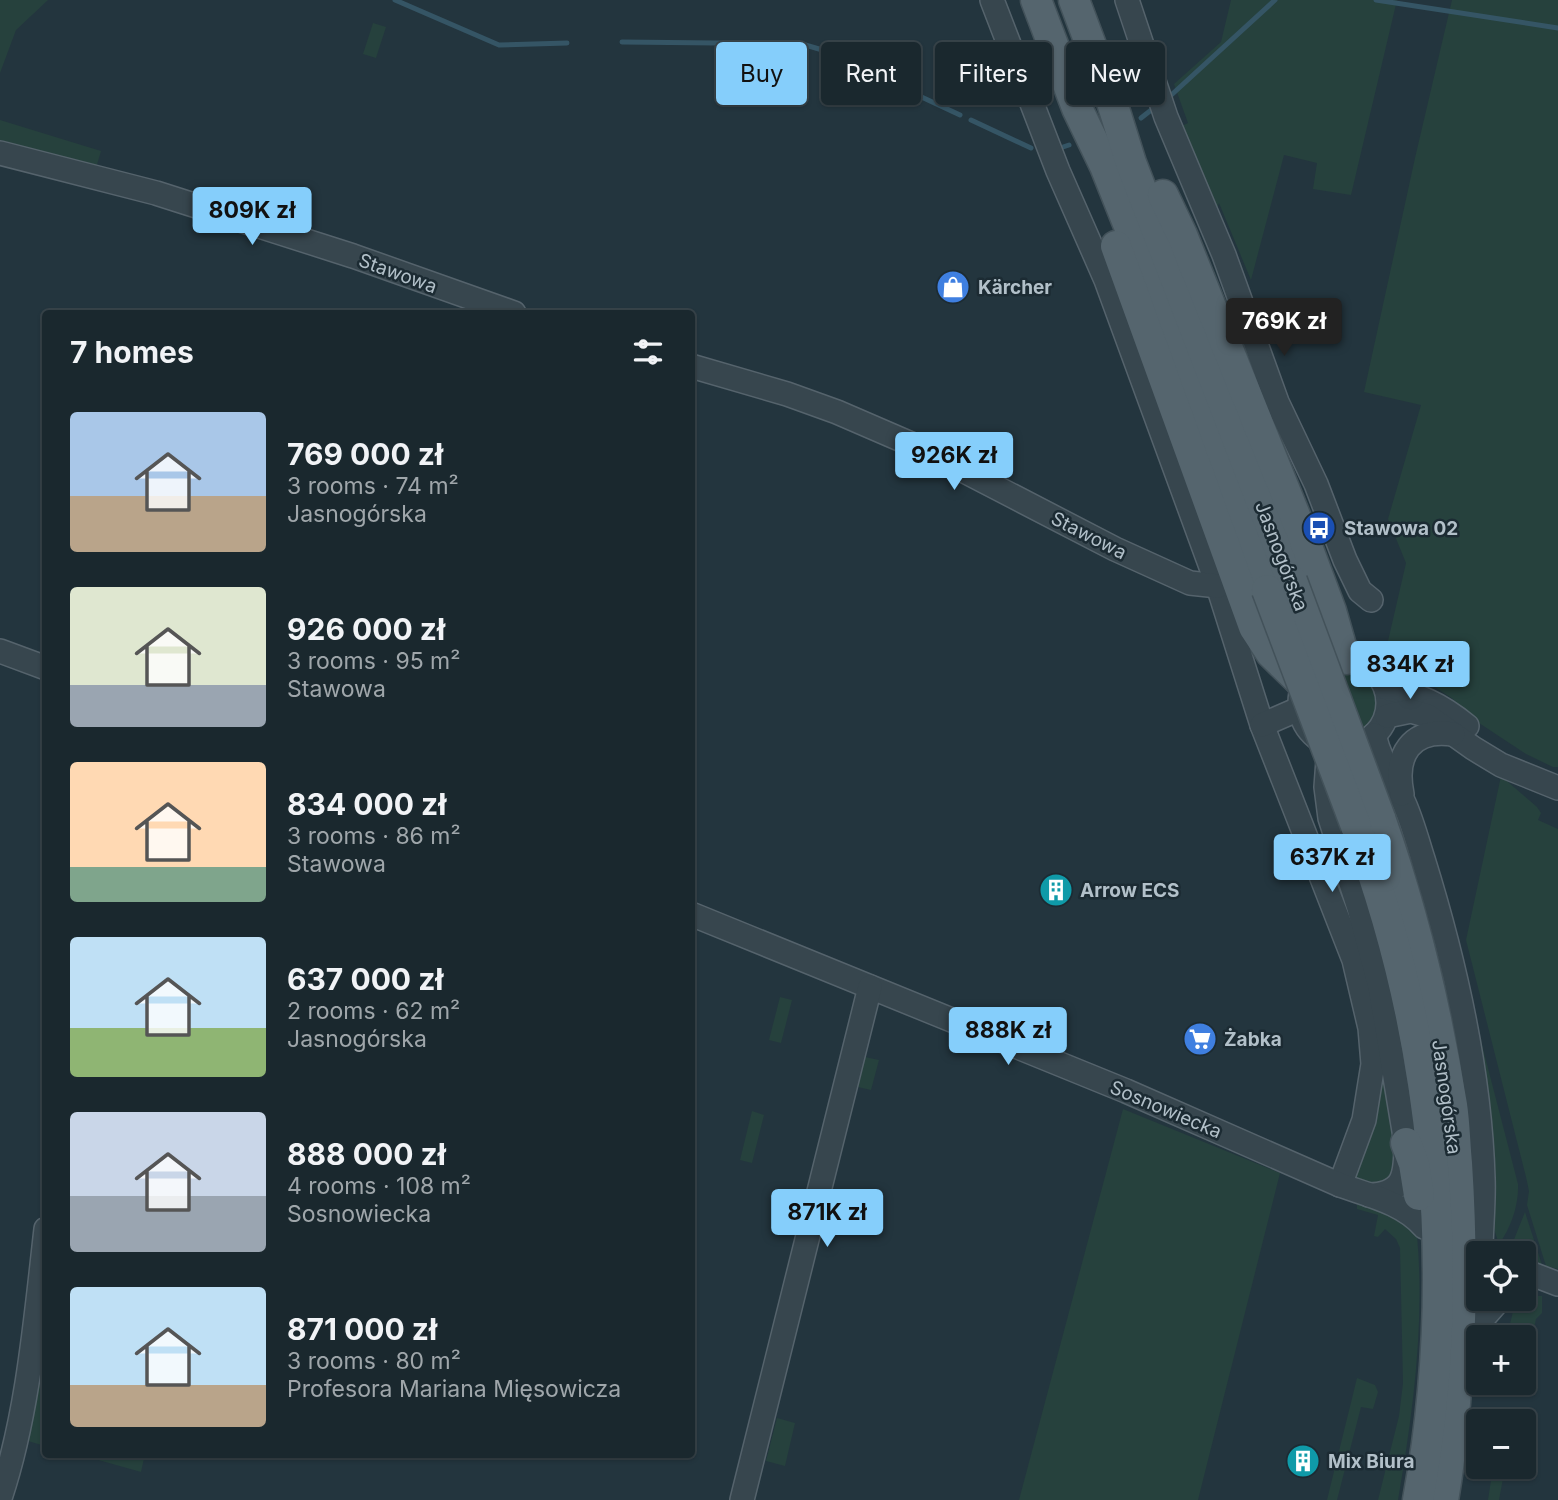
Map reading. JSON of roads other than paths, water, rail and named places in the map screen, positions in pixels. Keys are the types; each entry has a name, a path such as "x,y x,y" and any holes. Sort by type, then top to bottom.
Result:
{"main road":[{"name":"Jasnogórska","path":"1036,0 1077,108 1105,166 1161,306 1380,816 1399,872 1414,928 1452,1107 1461,1220 1462,1280 1455,1420 1443,1500"},
{"name":"Jasnogórska","path":"1074,0 1090,42"},
{"name":"Jasnogórska","path":"1113,105 1280,585"},
{"path":"1116,105 1136,138 1182,235 1302,533 1347,659"},
{"path":"1077,108 1089,170 1254,627 1304,705"},
{"name":"Jasnogórska","path":"1380,816 1376,878 1404,981 1422,1074 1433,1163 1437,1266 1434,1393 1418,1500"},
{"path":"1406,1143 1414,1164 1424,1227 1437,1266"},
{"path":"1455,1420 1475,1370 1479,1311"}],"street":[{"path":"992,0 1058,171 1106,280 1218,586 1265,732 1354,960 1370,1028 1373,1064 1368,1101 1340,1185"},
{"path":"1127,0 1166,117 1223,255 1277,402 1316,484 1345,560 1360,591 1371,600"},
{"name":"Stawowa","path":"0,153 156,193 353,256 506,310"},
{"name":"Stawowa","path":"695,367 787,394 850,418 918,447 1128,555 1190,583 1218,586"},
{"path":"0,651 42,667"},
{"path":"1380,726 1388,701 1386,688 1372,669 1363,662 1347,659 1334,660 1312,673 1304,705 1320,739 1330,744 1353,746 1380,726 1411,711 1428,716 1501,765 1558,788"},
{"path":"1386,688 1414,694 1438,704 1489,745 1508,755 1530,775"},
{"path":"1265,732 1304,705"},
{"name":"Jasnogórska","path":"1380,726 1389,778 1380,816 1429,881 1450,956 1478,1108 1486,1241"},
{"path":"1380,816 1399,772 1401,760 1409,747 1419,738 1432,734 1453,734"},
{"path":"1330,744 1326,787 1330,818 1359,908 1380,987 1406,1143 1403,1179 1391,1191 1368,1195"},
{"name":"Sosnowiecka","path":"695,916 1126,1091 1340,1185 1406,1211 1416,1217 1424,1227"},
{"path":"742,1500 870,987"},
{"path":"0,1498 23,1401 42,1265"},
{"path":"1536,1276 1553,1282"}],"waterway":[{"path":"395,0 499,45 567,43"},
{"path":"1168,98 1275,0"},
{"path":"1376,0 1558,28"},
{"path":"622,42 802,44 819,49 960,115"},
{"path":"1141,118 1155,107"},
{"path":"971,120 1031,148"},
{"path":"1063,147 1069,145"}],"place":[{"name":"Kärcher","path":"953,287"},
{"name":"Stawowa 02","path":"1319,528"},
{"name":"Arrow ECS","path":"1056,890"},
{"name":"Żabka","path":"1200,1039"},
{"name":"Mix Biura","path":"1303,1461"}]}
